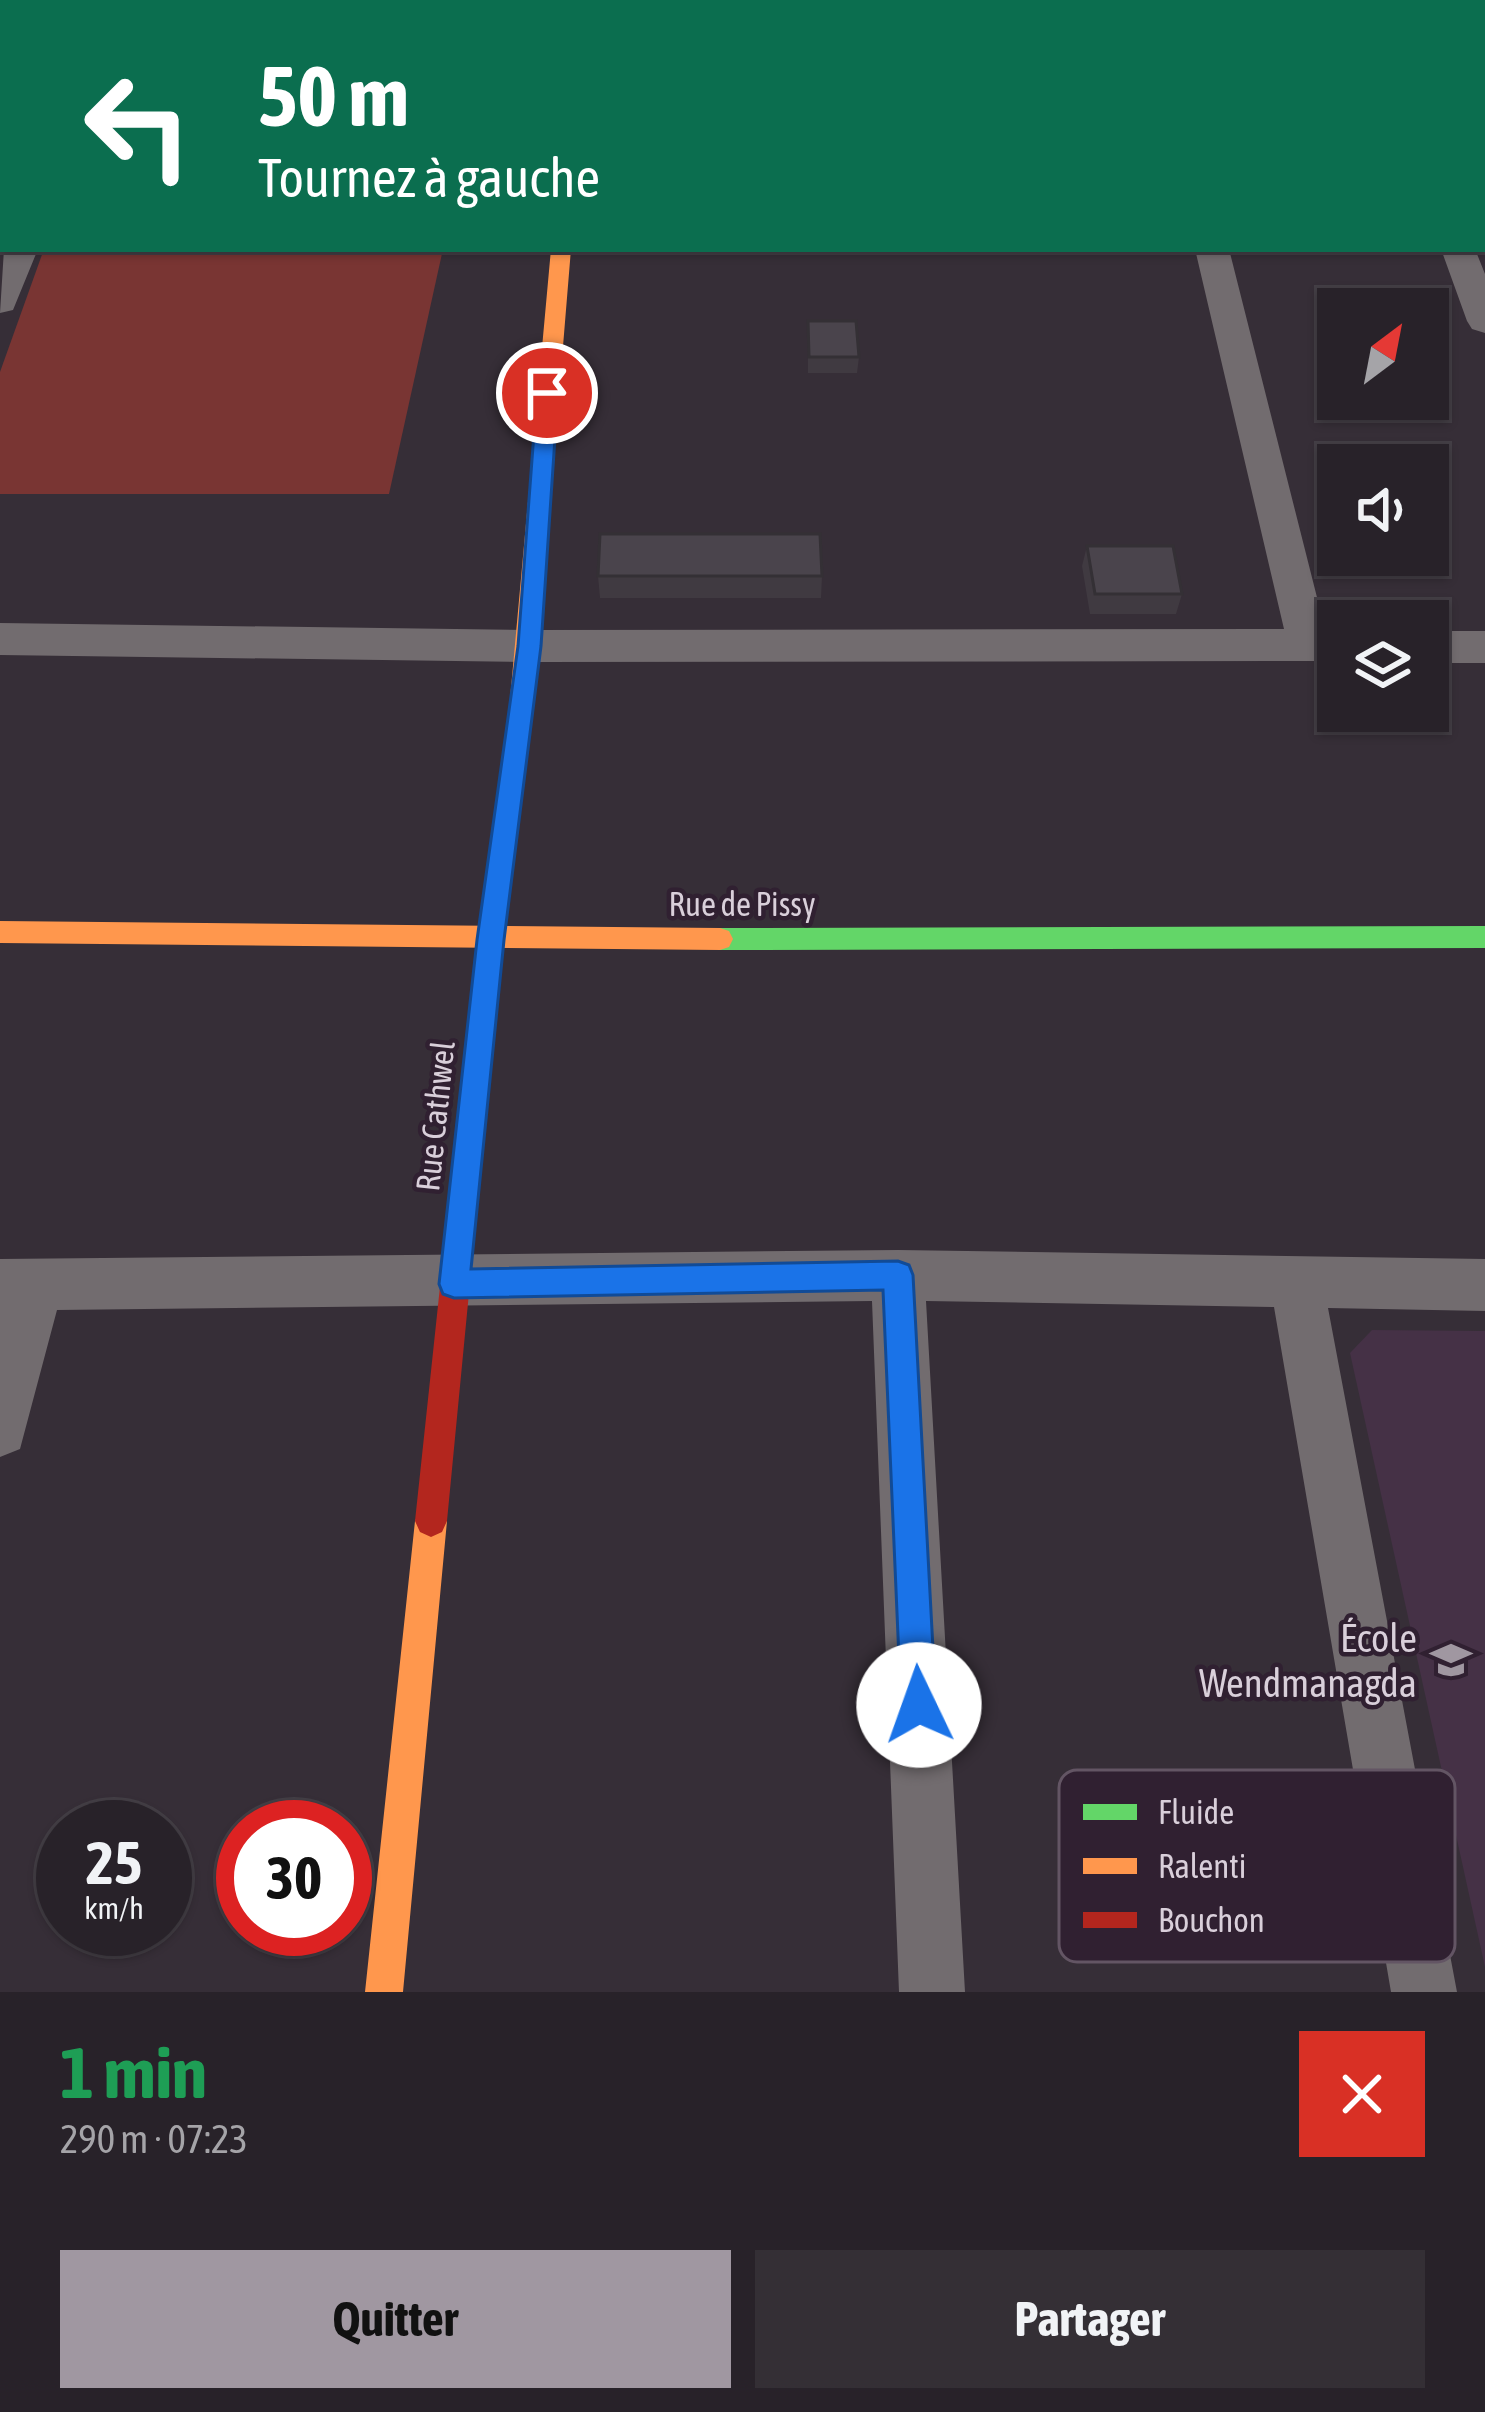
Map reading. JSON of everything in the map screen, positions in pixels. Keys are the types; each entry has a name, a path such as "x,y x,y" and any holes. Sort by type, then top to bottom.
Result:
{"street":[{"path":"0,302 20,252"},
{"name":"Rue Cathwel","path":"384,1992 490,940 530,646 560,252"},
{"path":"1213,252 1317,624"},
{"path":"1459,252 1484,317"},
{"path":"0,639 530,646 1317,645"},
{"path":"1449,646 1485,647"},
{"name":"Rue de Pissy","path":"0,932 490,940 1485,938"},
{"path":"898,1275 932,1992"},
{"path":"0,1429 18,1286 898,1275 1485,1285"},
{"path":"1297,1284 1384,1770"},
{"path":"1419,1962 1424,1992"}],"shaded area":[{"path":"43,252 442,252 389,494 0,494 0,372"},
{"name":"École Wendmanagda","path":"1372,1330 1485,1331 1485,1967 1455,1831 1455,1770 1442,1770 1350,1353"}],"building":[{"path":"808,321 856,321 859,357 809,357"},
{"path":"600,534 820,534 822,576 598,576"},
{"path":"1087,546 1173,546 1182,594 1095,594"}],"traffic: fast":[{"path":"720,939 1485,937"}],"traffic: slow":[{"path":"522,699 561,252"},
{"path":"0,932 720,939"},
{"path":"384,1992 431,1521"}],"traffic: jam":[{"path":"431,1521 490,940 522,699"}],"place":[{"name":"École Wendmanagda","path":"1451,1660"}],"route":[{"path":"547,393 530,646 490,940 454,1284 898,1275 919,1705"}]}
